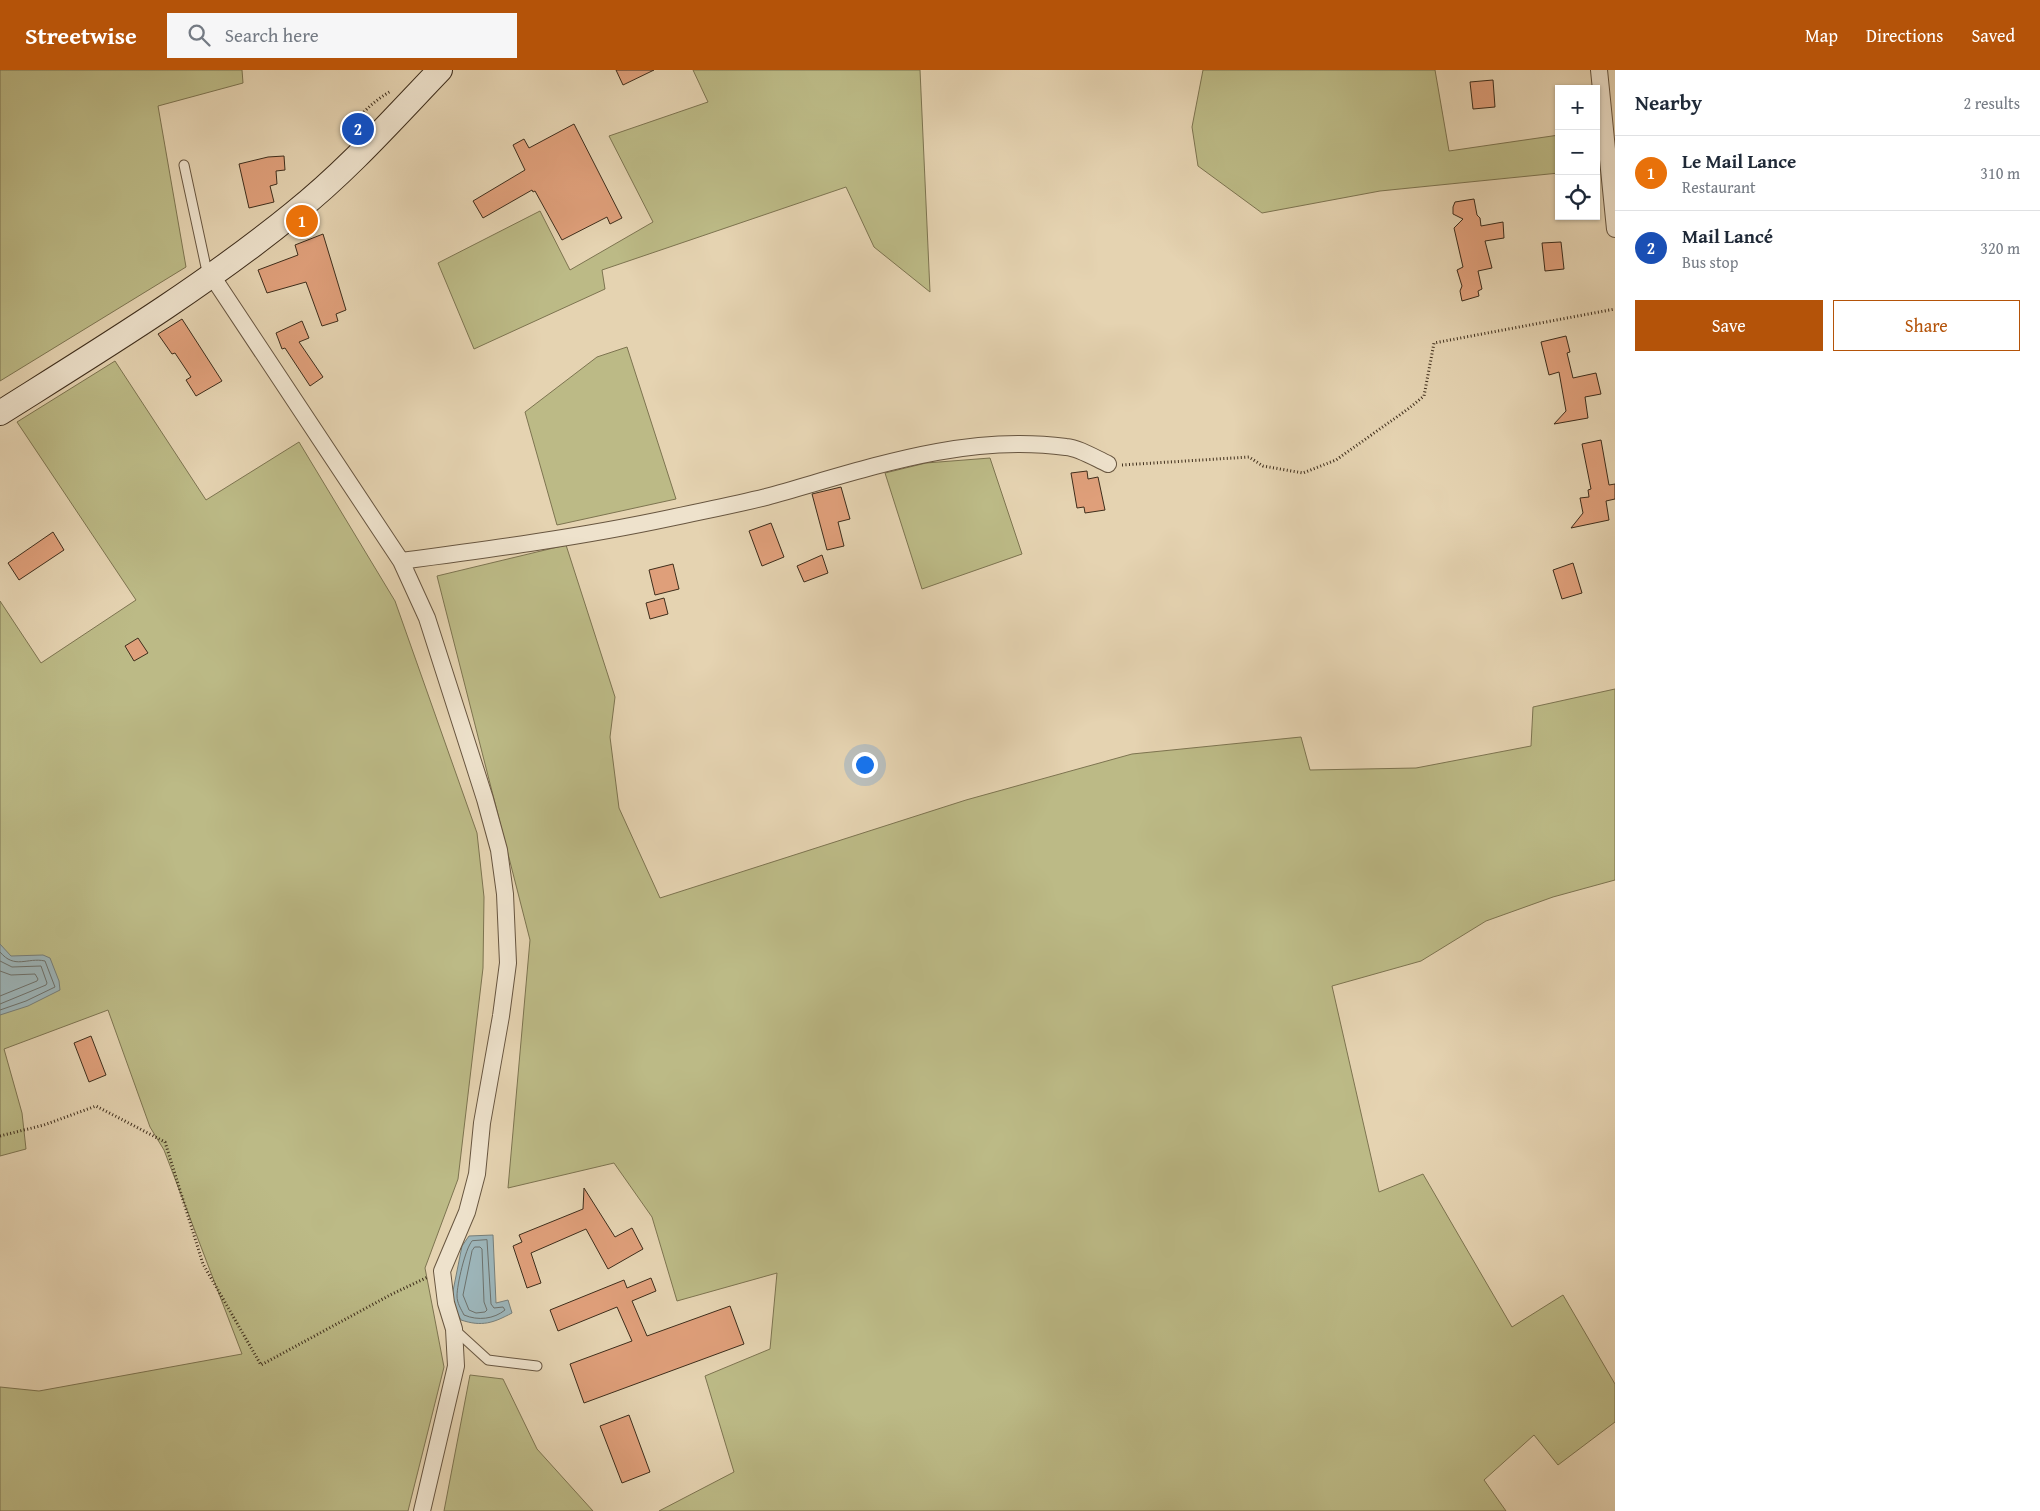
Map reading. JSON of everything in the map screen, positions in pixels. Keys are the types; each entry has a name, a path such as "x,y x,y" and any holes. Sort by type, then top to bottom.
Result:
{"main road":[{"path":"0,413 212,276 296,213 364,150 440,70"}],"street":[{"path":"1599,70 1615,229"},
{"path":"212,276 401,561 427,618 485,799 498,850 505,894 508,963 501,1016 482,1123 478,1174 467,1212 442,1271 446,1303 454,1329 456,1366 422,1511"},
{"path":"401,561 554,540 669,518 764,497 922,454 960,447 1014,444 1068,447 1108,464"}],"lane":[{"path":"184,165 206,268 212,276"},
{"path":"454,1329 488,1360 537,1366"}],"path":[{"path":"345,139 352,124 380,98 394,90"},
{"path":"1108,464 1135,465 1249,457 1263,466 1303,474 1336,460 1424,396 1434,343 1615,309"},
{"path":"0,1136 44,1125 96,1106 166,1142 203,1264 261,1365 392,1294 442,1271"}],"shaded area":[{"path":"0,70 242,70 243,83 158,106 186,267 0,381"},
{"path":"693,70 920,70 930,292 874,247 846,187 602,270 605,289 474,349 438,263 540,211 570,270 653,222 609,136 708,102"},
{"path":"1203,70 1435,70 1449,151 1555,136 1555,173 1380,191 1262,213 1198,166 1192,127"},
{"path":"627,347 676,499 557,525 525,412 597,357"},
{"path":"115,361 206,500 299,442 395,601 477,833 484,897 483,968 458,1179 425,1268 444,1367 408,1511 0,1511 0,1387 39,1391 242,1354 164,1150 150,1127 108,1010 4,1049 22,1113 26,1149 0,1156 0,601 41,663 136,600 17,422"},
{"path":"990,458 1022,554 922,589 885,473 926,463"},
{"path":"566,545 615,697 610,737 619,808 660,898 966,800 1132,754 1301,737 1310,770 1416,768 1531,746 1533,707 1615,689 1615,880 1553,897 1486,921 1421,961 1332,986 1379,1192 1423,1174 1512,1327 1563,1295 1615,1384 1615,1422 1558,1465 1534,1435 1484,1480 1506,1511 659,1511 734,1472 705,1376 770,1349 777,1273 677,1301 652,1217 614,1163 508,1188 530,940 437,576"},
{"path":"470,1375 503,1379 537,1449 593,1511 444,1511"}],"water":[{"path":"0,944 11,956 43,955 50,958 59,981 60,990 28,1006 0,1015"},
{"path":"493,1235 496,1303 508,1300 512,1313 487,1323 461,1320 454,1307 452,1296 462,1246 469,1236"}],"building":[{"path":"616,70 654,70 623,85"},
{"path":"1493,80 1495,107 1473,109 1470,82"},
{"path":"574,124 622,218 610,224 607,217 562,240 535,191 533,192 532,190 483,218 473,201 525,170 513,145 524,139 529,148"},
{"path":"284,156 285,170 276,171 277,184 270,186 274,202 249,208 239,164 268,157"},
{"path":"1474,199 1481,226 1503,222 1504,238 1485,241 1492,268 1478,271 1482,289 1478,291 1479,296 1462,301 1460,291 1462,286 1457,270 1463,267 1454,228 1463,219 1453,214 1453,207 1455,202"},
{"path":"323,234 346,310 336,314 338,321 322,326 306,282 267,293 258,270 298,255 295,245"},
{"path":"1561,242 1564,269 1545,271 1542,243"},
{"path":"182,319 222,381 196,396 186,380 191,377 175,353 172,354 158,334"},
{"path":"302,321 309,338 299,342 323,377 310,386 285,348 282,349 276,333"},
{"path":"1566,336 1570,352 1567,353 1573,378 1596,373 1601,394 1585,397 1588,418 1554,424 1566,411 1559,372 1549,375 1541,342"},
{"path":"1601,440 1609,485 1615,484 1615,499 1606,501 1609,520 1571,528 1583,513 1580,498 1589,497 1588,490 1591,489 1582,444"},
{"path":"1087,471 1088,479 1098,477 1105,510 1085,513 1084,507 1077,508 1071,473"},
{"path":"841,487 850,519 838,522 844,546 827,550 812,494"},
{"path":"771,523 784,557 762,566 749,531"},
{"path":"53,532 64,550 19,580 8,563"},
{"path":"822,555 828,573 804,582 797,566"},
{"path":"1573,563 1582,593 1562,599 1553,570"},
{"path":"673,564 679,589 655,595 649,570"},
{"path":"664,598 668,614 650,619 646,603"},
{"path":"138,638 148,653 134,661 125,646"},
{"path":"91,1036 106,1075 89,1082 74,1043"},
{"path":"584,1188 615,1237 632,1228 643,1249 608,1269 586,1229 531,1253 541,1283 527,1288 513,1246 522,1242 519,1235 583,1209"},
{"path":"651,1278 656,1291 632,1301 647,1336 730,1306 744,1344 584,1403 570,1364 632,1341 617,1307 558,1331 550,1310 624,1280 627,1288"},
{"path":"629,1415 650,1472 622,1483 600,1426"}],"place":[{"name":"Mail Lancé","path":"358,129"},
{"name":"Le Mail Lance","path":"302,221"}]}
